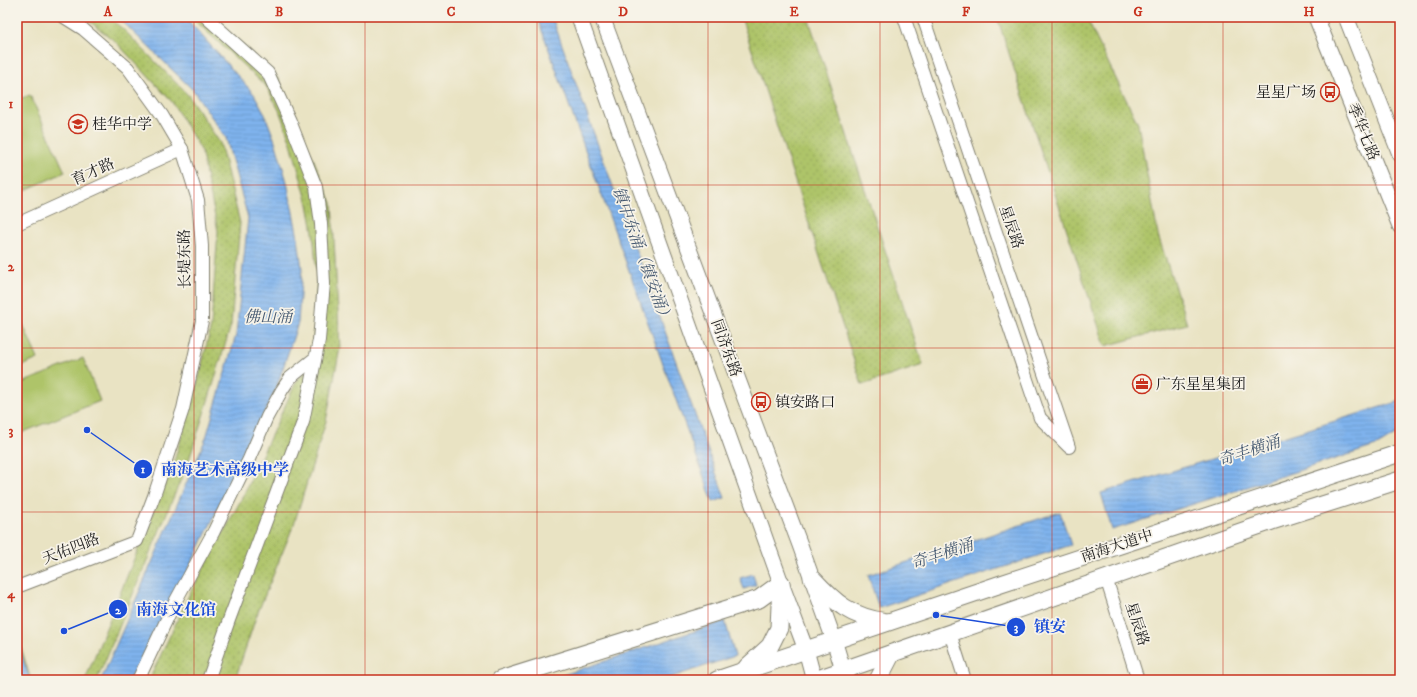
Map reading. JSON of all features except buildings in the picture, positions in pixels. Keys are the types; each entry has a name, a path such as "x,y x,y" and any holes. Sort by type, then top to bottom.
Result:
{"highway":[{"path":"1381,460 1400,447"},
{"name":"南海大道中","path":"717,680 1400,453"},
{"name":"南海大道中","path":"815,680 845,675 892,653 1106,578 1272,521 1396,483"},
{"path":"1270,495 1273,501 1275,513 1272,521"},
{"path":"812,578 829,597 843,607 868,619 888,622"},
{"path":"741,672 770,646 779,628 781,583"},
{"path":"500,680 759,599 781,583"},
{"path":"878,680 892,653"}],"main road":[{"name":"同济东路","path":"579,17 806,650 815,680"},
{"name":"同济东路","path":"602,17 812,578 845,675"},
{"name":"季华七路","path":"1316,17 1400,226"},
{"name":"季华七路","path":"1346,17 1400,154"}],"street":[{"name":"长堤东路","path":"64,17 83,29 128,68 162,115 182,149 198,200 202,246 202,321 183,409 154,496 136,541"},
{"path":"206,17 268,73 290,121 316,186 321,224 324,283 319,340 303,422 208,680"},
{"name":"星辰路","path":"904,17 1040,418 1069,447 923,17"},
{"name":"育才路","path":"17,224 182,149"},
{"path":"138,680 175,602 214,531 249,459 267,417 290,378 315,358"},
{"name":"天佑四路","path":"17,587 136,541"},
{"name":"星辰路","path":"1106,578 1138,680"},
{"path":"950,633 965,680"}],"green space":[{"path":"84,17 108,17 124,30 188,95 220,143 240,223 231,325 213,385 189,460 97,680 85,680 175,458 197,385 211,326 218,231 201,150 172,102 116,42"},
{"path":"191,17 213,17 279,79 332,203 340,348 326,421 294,524 256,617 235,680 149,680 191,591 241,500 296,382 310,367 315,325 317,276 313,232 308,204 291,143 279,110 266,86"},
{"path":"750,17 808,17 923,365 862,385 742,20"},
{"path":"997,17 1086,17 1138,124 1158,235 1187,324 1105,346"},
{"path":"30,95 65,172 17,194 17,100"},
{"path":"17,311 38,359 17,368"},
{"path":"83,358 100,401 21,433 17,423 17,385"},
{"path":"17,634 31,680 17,680"}],"water":[{"name":"佛山涌","path":"115,17 185,17 254,94 264,112 275,141 287,182 298,238 302,269 298,323 276,389 135,680 101,680 206,438 236,335 248,218 226,138 193,90 126,25"},
{"path":"537,17 552,17 725,498 713,502"},
{"name":"奇丰横涌","path":"1400,401 1400,432 1379,445 1112,530 1101,493"},
{"name":"奇丰横涌","path":"1060,512 1071,545 879,608 868,575"},
{"path":"753,574 756,585 744,589 740,578"},
{"path":"725,621 735,656 663,680 548,680"},
{"path":"17,648 20,650 30,680 17,680"}],"place":[{"name":"星星广场","path":"1330,92"},
{"name":"桂华中学","path":"78,124"},
{"name":"广东星星集团","path":"1142,384"},
{"name":"镇安路口","path":"761,402"},
{"name":"南海艺术高级中学","path":"87,430"},
{"name":"镇安","path":"936,615"},
{"name":"南海文化馆","path":"64,631"}],"water label":[{"name":"镇中东涌（镇安涌）","path":"642,255"}]}
